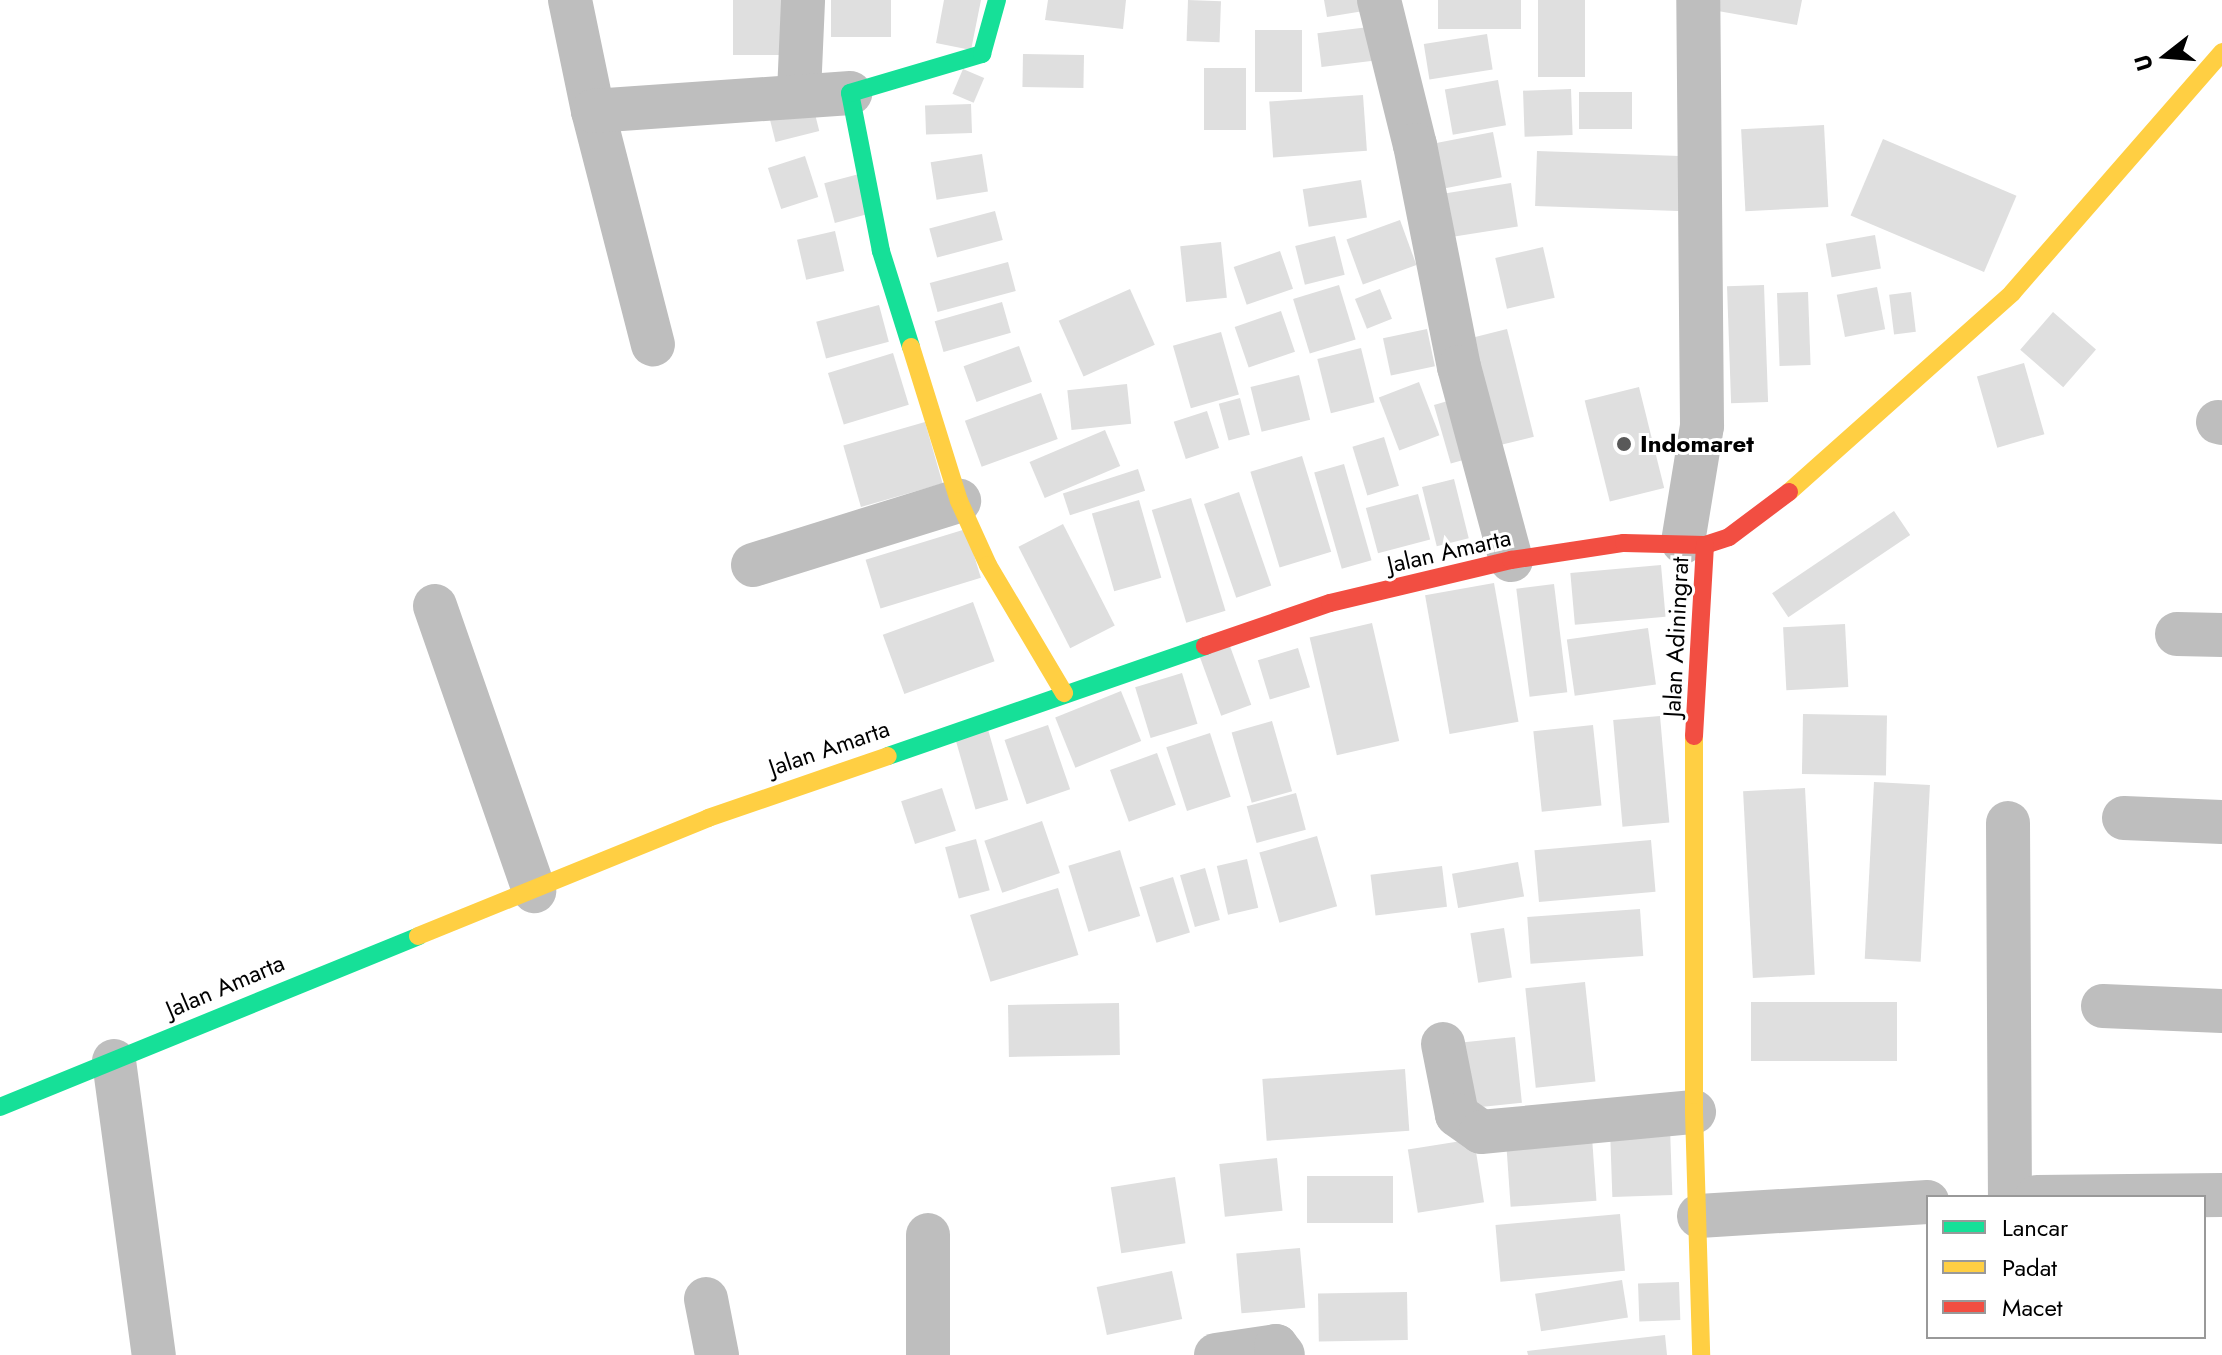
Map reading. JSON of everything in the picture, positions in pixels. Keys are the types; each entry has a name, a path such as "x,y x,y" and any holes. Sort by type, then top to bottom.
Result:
{"street":[{"path":"570,0 593,111 653,344"},
{"path":"799,93 803,0"},
{"path":"593,111 799,93 850,93 982,54 997,0"},
{"path":"1379,0 1415,145 1459,367 1511,560"},
{"path":"1694,543 1702,426 1698,0"},
{"name":"Jalan Adiningrat","path":"1701,1355 1694,1112 1694,543 1752,523 2012,293 2222,52"},
{"path":"850,93 881,251 959,501 988,565 1064,693"},
{"path":"753,565 959,501"},
{"name":"Jalan Amarta","path":"0,1107 274,991 534,891 736,807 1330,603 1511,560 1624,543 1694,543"},
{"path":"435,606 534,891"},
{"path":"2177,634 2222,635"},
{"path":"2124,818 2222,822"},
{"path":"2008,823 2010,1195"},
{"path":"2103,1006 2222,1011"},
{"path":"1443,1044 1457,1115 1481,1132 1694,1112"},
{"path":"114,1061 154,1355"},
{"path":"1699,1216 1926,1202"},
{"path":"928,1235 928,1355"},
{"path":"706,1299 717,1355"},
{"path":"1216,1355 1276,1346 1283,1355"}],"building":[{"path":"733,0 795,0 795,55 733,55"},
{"path":"831,0 891,0 891,37 831,37"},
{"path":"944,0 981,0 971,50 936,43"},
{"path":"1048,0 1126,0 1123,29 1045,20"},
{"path":"1188,0 1221,1 1220,42 1187,41"},
{"path":"1324,0 1374,0 1376,9 1327,17"},
{"path":"1438,0 1521,0 1521,29 1438,29"},
{"path":"1538,0 1585,0 1585,77 1538,77"},
{"path":"1720,0 1802,0 1797,25 1718,11"},
{"path":"1369,27 1373,61 1322,67 1317,33"},
{"path":"1255,30 1302,30 1302,92 1255,92"},
{"path":"1487,34 1493,70 1429,80 1424,44"},
{"path":"1023,54 1084,55 1083,88 1022,87"},
{"path":"1204,68 1246,68 1246,130 1204,130"},
{"path":"963,69 984,78 974,103 952,94"},
{"path":"1498,80 1506,125 1453,135 1445,89"},
{"path":"1571,89 1573,135 1525,137 1523,91"},
{"path":"1579,92 1632,92 1632,129 1579,129"},
{"path":"1363,95 1367,151 1273,157 1269,102"},
{"path":"812,102 819,131 776,142 768,113"},
{"path":"971,104 972,133 926,135 925,106"},
{"path":"1824,125 1828,207 1745,211 1741,129"},
{"path":"1493,132 1502,177 1444,188 1435,143"},
{"path":"1883,139 2016,196 1984,272 1851,215"},
{"path":"1537,151 1694,156 1692,211 1535,206"},
{"path":"982,154 988,192 937,200 931,162"},
{"path":"805,156 818,197 781,209 768,168"},
{"path":"859,174 870,214 835,223 824,183"},
{"path":"1361,180 1367,218 1309,227 1303,189"},
{"path":"1511,183 1518,226 1450,237 1443,194"},
{"path":"995,211 1003,240 937,258 929,229"},
{"path":"1400,220 1416,265 1363,285 1346,239"},
{"path":"835,231 844,271 806,280 797,240"},
{"path":"1875,235 1881,268 1832,277 1826,244"},
{"path":"1335,236 1345,275 1305,285 1295,246"},
{"path":"1221,242 1227,298 1186,302 1180,246"},
{"path":"1543,247 1555,298 1507,309 1495,258"},
{"path":"1280,251 1293,289 1247,305 1234,267"},
{"path":"1008,262 1016,291 938,312 930,283"},
{"path":"1339,285 1356,340 1310,354 1293,299"},
{"path":"1764,285 1768,402 1731,403 1727,286"},
{"path":"1877,287 1885,329 1845,337 1837,295"},
{"path":"1130,289 1155,345 1084,376 1059,321"},
{"path":"1380,289 1392,319 1367,329 1355,299"},
{"path":"1808,292 1811,365 1780,366 1777,293"},
{"path":"1911,292 1916,332 1894,334 1889,295"},
{"path":"1002,302 1011,333 944,352 935,321"},
{"path":"879,305 889,342 826,359 816,322"},
{"path":"1281,311 1295,352 1249,368 1235,327"},
{"path":"2053,312 2096,349 2063,387 2020,350"},
{"path":"1427,329 1435,366 1391,376 1383,338"},
{"path":"1507,329 1534,437 1493,447 1466,339"},
{"path":"1221,332 1239,394 1191,408 1173,346"},
{"path":"1019,346 1032,382 977,402 964,366"},
{"path":"1361,348 1375,402 1331,413 1317,359"},
{"path":"893,353 909,405 844,425 828,373"},
{"path":"2024,363 2044,434 1997,448 1977,377"},
{"path":"1299,375 1310,420 1262,432 1250,387"},
{"path":"1419,382 1439,435 1399,451 1379,397"},
{"path":"1127,384 1131,424 1072,430 1067,390"},
{"name":"Indomaret","path":"1639,387 1664,488 1610,501 1585,401"},
{"path":"1041,393 1058,439 982,467 965,421"},
{"path":"1240,398 1250,435 1229,440 1219,404"},
{"path":"1458,398 1475,457 1451,464 1434,405"},
{"path":"1207,411 1219,448 1186,459 1174,422"},
{"path":"925,422 943,484 861,507 843,445"},
{"path":"1105,430 1120,466 1045,498 1030,462"},
{"path":"1384,437 1399,486 1367,495 1352,447"},
{"path":"1302,456 1331,552 1280,567 1250,472"},
{"path":"1344,464 1372,560 1342,569 1314,473"},
{"path":"1138,469 1145,491 1070,515 1063,493"},
{"path":"1454,479 1469,538 1437,546 1422,487"},
{"path":"1239,492 1271,586 1236,598 1204,504"},
{"path":"1418,494 1430,539 1378,553 1366,508"},
{"path":"1191,498 1225,611 1186,623 1152,510"},
{"path":"1139,500 1161,578 1114,591 1092,514"},
{"path":"1894,511 1910,535 1788,617 1772,593"},
{"path":"1063,524 1115,626 1070,648 1018,547"},
{"path":"966,529 981,578 880,608 866,560"},
{"path":"1661,565 1666,617 1575,625 1570,573"},
{"path":"1494,583 1518,722 1450,734 1425,595"},
{"path":"1554,584 1567,692 1530,697 1516,589"},
{"path":"973,602 995,661 904,694 883,635"},
{"path":"1372,623 1399,741 1337,755 1310,637"},
{"path":"1845,624 1848,687 1786,690 1783,627"},
{"path":"1648,628 1656,684 1575,696 1567,639"},
{"path":"1227,638 1251,705 1221,716 1197,649"},
{"path":"1298,648 1310,687 1270,699 1258,660"},
{"path":"1182,673 1197,724 1151,738 1135,687"},
{"path":"1121,691 1141,741 1075,768 1055,718"},
{"path":"1803,714 1887,715 1886,775 1802,774"},
{"path":"1660,716 1669,823 1623,827 1613,720"},
{"path":"1272,721 1292,791 1252,803 1232,733"},
{"path":"1048,725 1070,789 1027,804 1005,740"},
{"path":"1593,725 1601,806 1542,812 1533,731"},
{"path":"987,726 1008,800 976,809 954,735"},
{"path":"1210,733 1231,797 1187,811 1166,747"},
{"path":"1157,753 1176,805 1129,822 1110,770"},
{"path":"1874,782 1930,785 1921,962 1865,959"},
{"path":"942,788 956,831 915,844 901,801"},
{"path":"1805,788 1815,975 1753,978 1743,791"},
{"path":"1296,793 1306,830 1257,843 1247,806"},
{"path":"1042,821 1060,873 1002,893 984,841"},
{"path":"1317,836 1337,906 1279,923 1259,853"},
{"path":"976,839 990,890 959,898 945,847"},
{"path":"1651,840 1656,892 1539,902 1534,850"},
{"path":"1120,850 1140,916 1089,932 1068,866"},
{"path":"1247,859 1258,908 1228,915 1217,866"},
{"path":"1518,862 1524,896 1458,908 1452,874"},
{"path":"1442,866 1447,907 1376,915 1371,875"},
{"path":"1205,868 1220,920 1195,927 1180,875"},
{"path":"1173,877 1190,932 1156,943 1140,887"},
{"path":"1058,888 1078,955 990,982 970,915"},
{"path":"1640,909 1643,956 1531,964 1527,917"},
{"path":"1504,928 1512,977 1478,983 1470,933"},
{"path":"1585,982 1595,1081 1536,1088 1525,988"},
{"path":"1751,1002 1897,1002 1897,1061 1751,1061"},
{"path":"1119,1003 1120,1055 1009,1057 1008,1005"},
{"path":"1515,1037 1522,1103 1466,1108 1459,1043"},
{"path":"1405,1069 1409,1131 1267,1141 1262,1079"},
{"path":"1670,1128 1672,1195 1612,1197 1610,1130"},
{"path":"1592,1137 1596,1201 1511,1207 1506,1143"},
{"path":"1474,1139 1484,1202 1418,1213 1408,1149"},
{"path":"1277,1158 1283,1211 1225,1217 1219,1164"},
{"path":"1307,1176 1393,1176 1393,1223 1307,1223"},
{"path":"1175,1177 1185,1243 1121,1253 1111,1187"},
{"path":"1620,1214 1625,1271 1500,1282 1495,1225"},
{"path":"1300,1248 1305,1308 1241,1313 1236,1254"},
{"path":"1172,1271 1182,1319 1107,1335 1097,1287"},
{"path":"1622,1280 1628,1318 1541,1331 1535,1294"},
{"path":"1679,1282 1680,1320 1639,1321 1638,1283"},
{"path":"1407,1292 1408,1340 1319,1342 1318,1294"},
{"path":"1665,1335 1667,1355 1528,1355 1527,1351"}],"traffic: fast":[{"path":"911,347 881,251 850,93 982,54 997,0"},
{"path":"888,756 1205,646"},
{"path":"0,1107 418,936"}],"traffic: slow":[{"path":"1789,492 2012,293 2222,52"},
{"path":"911,347 959,501 988,565 1064,693"},
{"path":"1694,736 1694,1112 1701,1355"},
{"path":"418,936 708,818 888,756"}],"traffic: jam":[{"path":"1205,646 1330,603 1511,560 1624,543 1705,545 1729,537 1789,492"},
{"path":"1694,736 1705,545"}],"place":[{"name":"Indomaret","path":"1624,444"}]}
